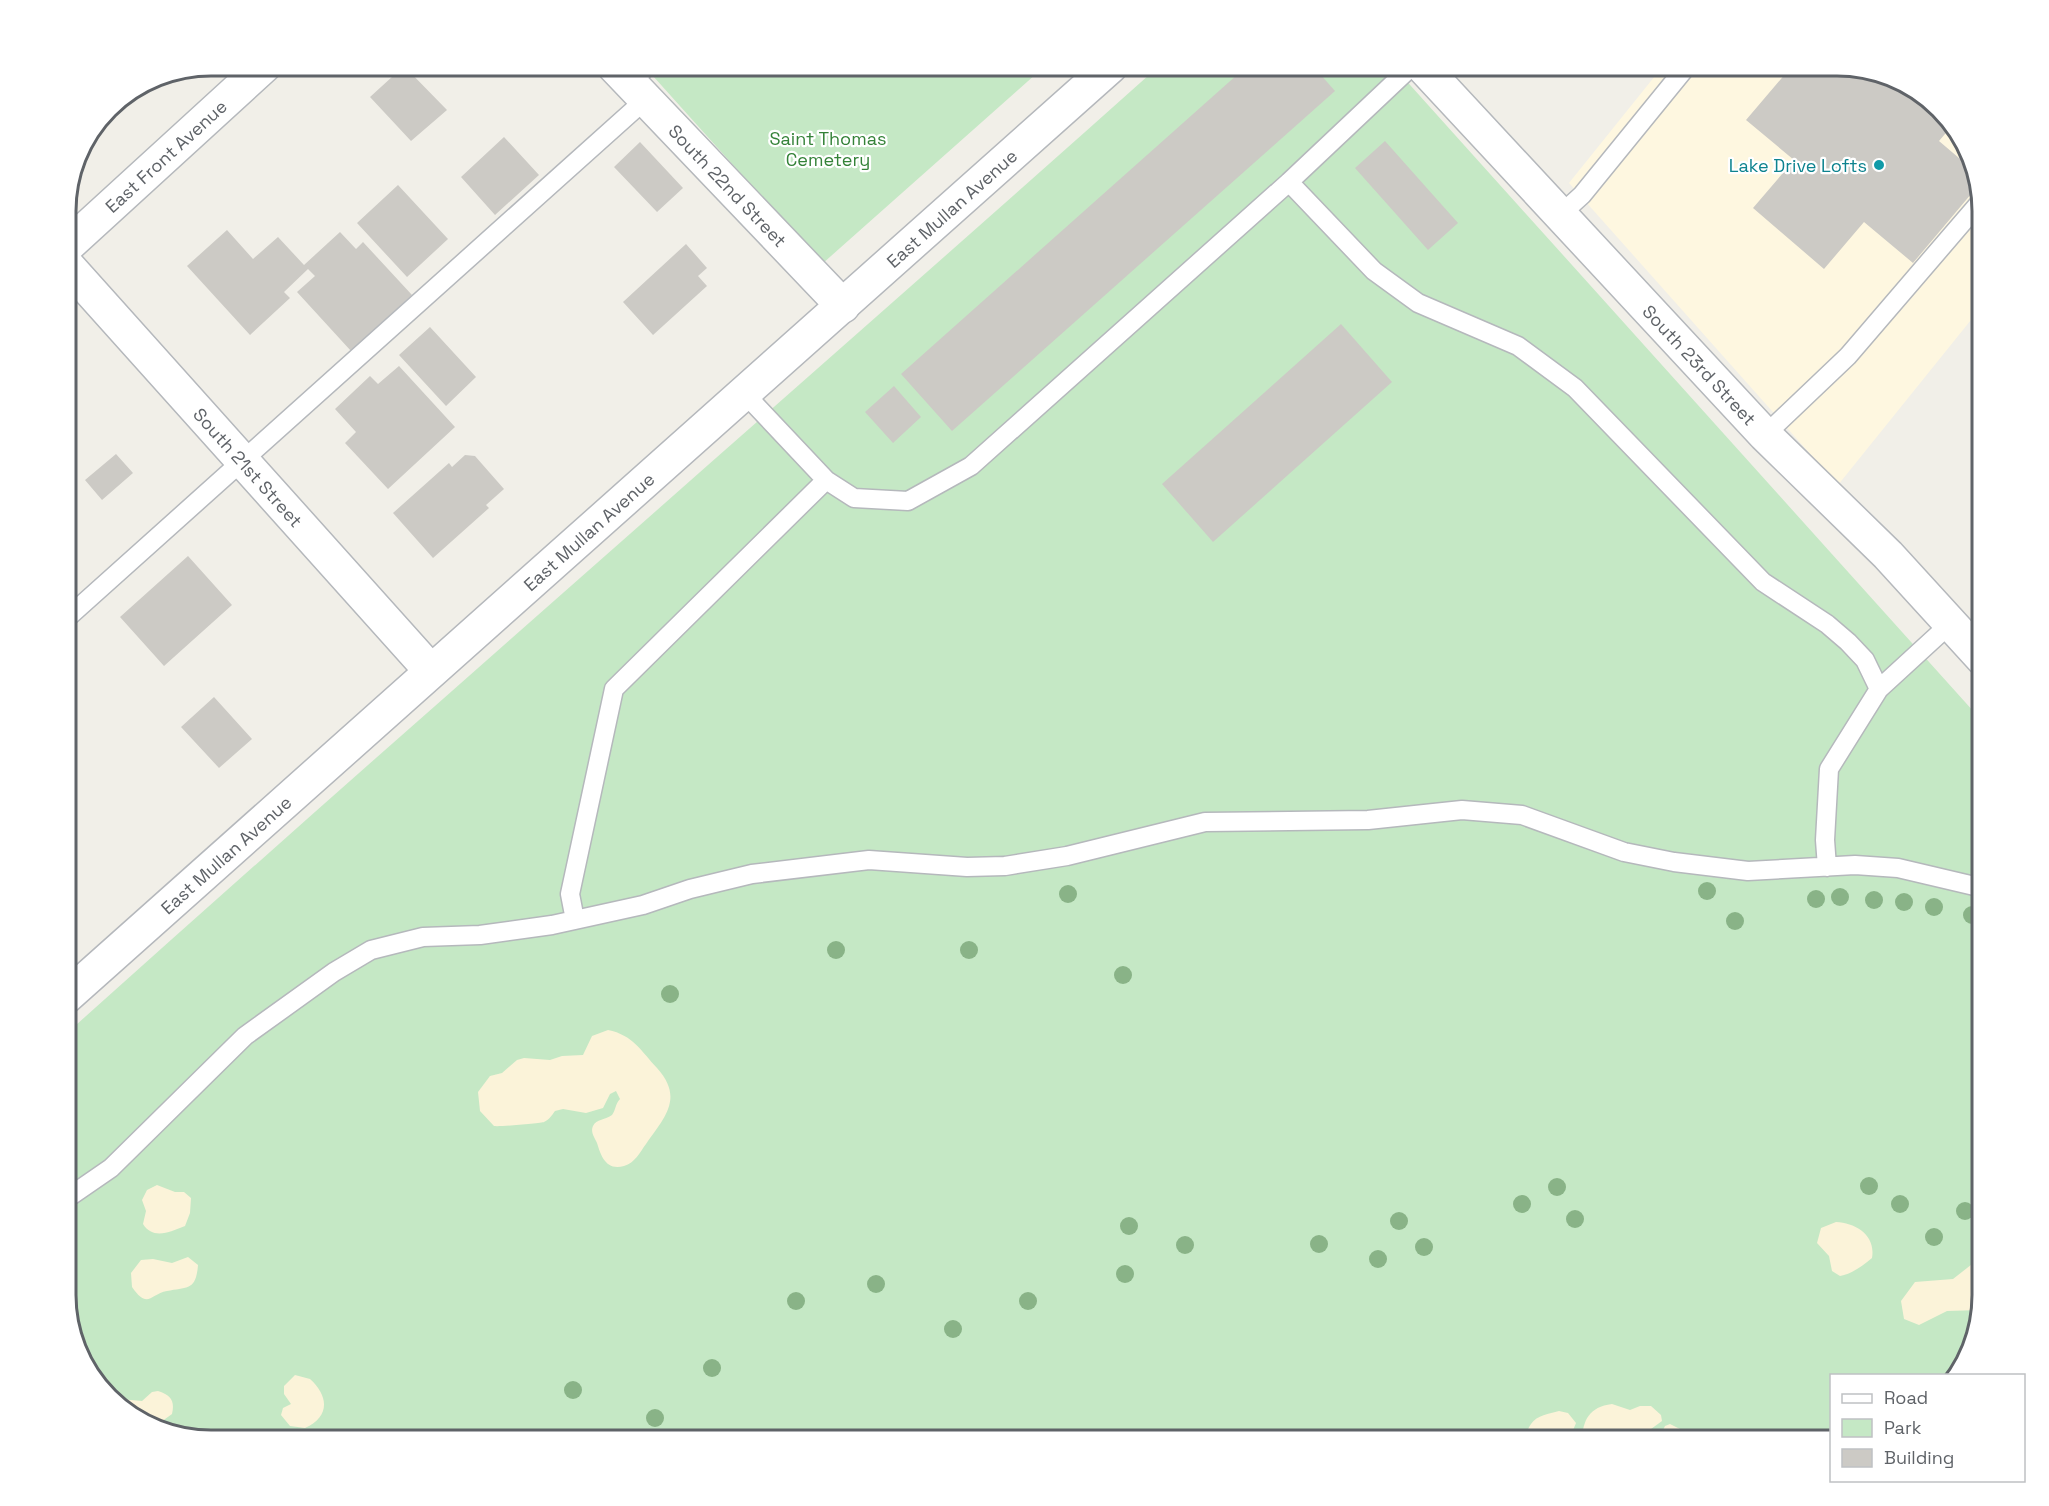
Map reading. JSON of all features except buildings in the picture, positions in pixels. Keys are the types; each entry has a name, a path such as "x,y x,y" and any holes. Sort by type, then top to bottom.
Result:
{"street":[{"name":"East Mullan Avenue","path":"77,987 1099,76"},
{"name":"South 23rd Street","path":"1431,76 1765,435 1888,555 1972,647"},
{"name":"East Front Avenue","path":"77,237 252,77"},
{"name":"South 22nd Street","path":"634,78 843,306"},
{"name":"South 21st Street","path":"77,276 431,671"}],"lane":[{"path":"744,393 826,480 854,498 908,501 971,466 1289,182 1401,76"},
{"path":"1560,215 1582,195 1679,76"},
{"path":"77,610 244,462 634,78"},
{"path":"1289,182 1383,278 1418,303 1518,346 1575,388 1763,582 1827,624 1848,642 1865,660 1879,689"},
{"path":"1765,435 1848,356 1972,211"},
{"path":"575,920 570,894 614,689 826,480"},
{"path":"1827,867 1825,840 1829,769 1879,689 1951,623"},
{"path":"77,1191 111,1168 245,1035 334,972 371,950 423,937 516,932 643,905 690,889 752,874 869,860 966,867 1005,866 1067,856 1205,822 1368,820 1462,810 1522,815 1624,852 1674,862 1748,871 1855,865 1898,868 1972,885"}],"shaded area":[{"path":"1655,76 1837,76 1864,79 1881,84 1897,90 1920,104 1945,129 1959,152 1970,185 1972,203 1972,319 1838,485 1569,183"}],"green space":[{"name":"Saint Thomas Cemetery","path":"1033,76 822,264 654,77"},
{"path":"1147,76 1402,76 1972,710 1972,1303 1965,1338 1947,1374 1830,1374 1830,1430 212,1430 185,1427 160,1419 129,1402 116,1390 104,1377 87,1346 79,1321 77,1303 77,1024"}],"sand":[{"path":"608,1030 617,1032 636,1044 657,1068 669,1089 669,1107 665,1116 631,1162 618,1167 609,1164 605,1161 592,1133 594,1124 612,1115 620,1099 616,1091 610,1094 603,1108 586,1113 563,1109 555,1111 544,1122 494,1126 480,1111 478,1092 490,1076 502,1073 517,1060 524,1058 550,1060 562,1056 583,1055 592,1036"},
{"path":"157,1185 175,1192 184,1192 191,1198 190,1213 185,1226 157,1233 147,1229 143,1224 146,1211 142,1200 147,1190"},
{"path":"1836,1222 1851,1225 1863,1232 1871,1243 1872,1250 1872,1258 1861,1267 1840,1276 1832,1271 1829,1256 1817,1243 1821,1228"},
{"path":"188,1257 198,1265 193,1284 161,1293 149,1299 142,1298 132,1287 131,1273 141,1260 153,1259 172,1263"},
{"path":"1972,1264 1971,1310 1947,1311 1919,1325 1904,1319 1901,1301 1915,1282 1953,1279"},
{"path":"295,1375 310,1379 321,1392 323,1399 323,1412 319,1418 305,1428 290,1426 281,1415 283,1408 291,1404 284,1394 284,1386"},
{"path":"158,1391 171,1399 172,1414 163,1420 126,1400 142,1401 152,1392"},
{"path":"1612,1404 1630,1410 1640,1406 1651,1406 1661,1415 1662,1421 1651,1430 1583,1430 1593,1411"},
{"path":"1559,1411 1568,1413 1576,1423 1573,1430 1528,1430 1536,1419"},
{"path":"1670,1424 1681,1430 1663,1430"}],"place":[{"name":"Lake Drive Lofts","path":"1879,165"}]}
